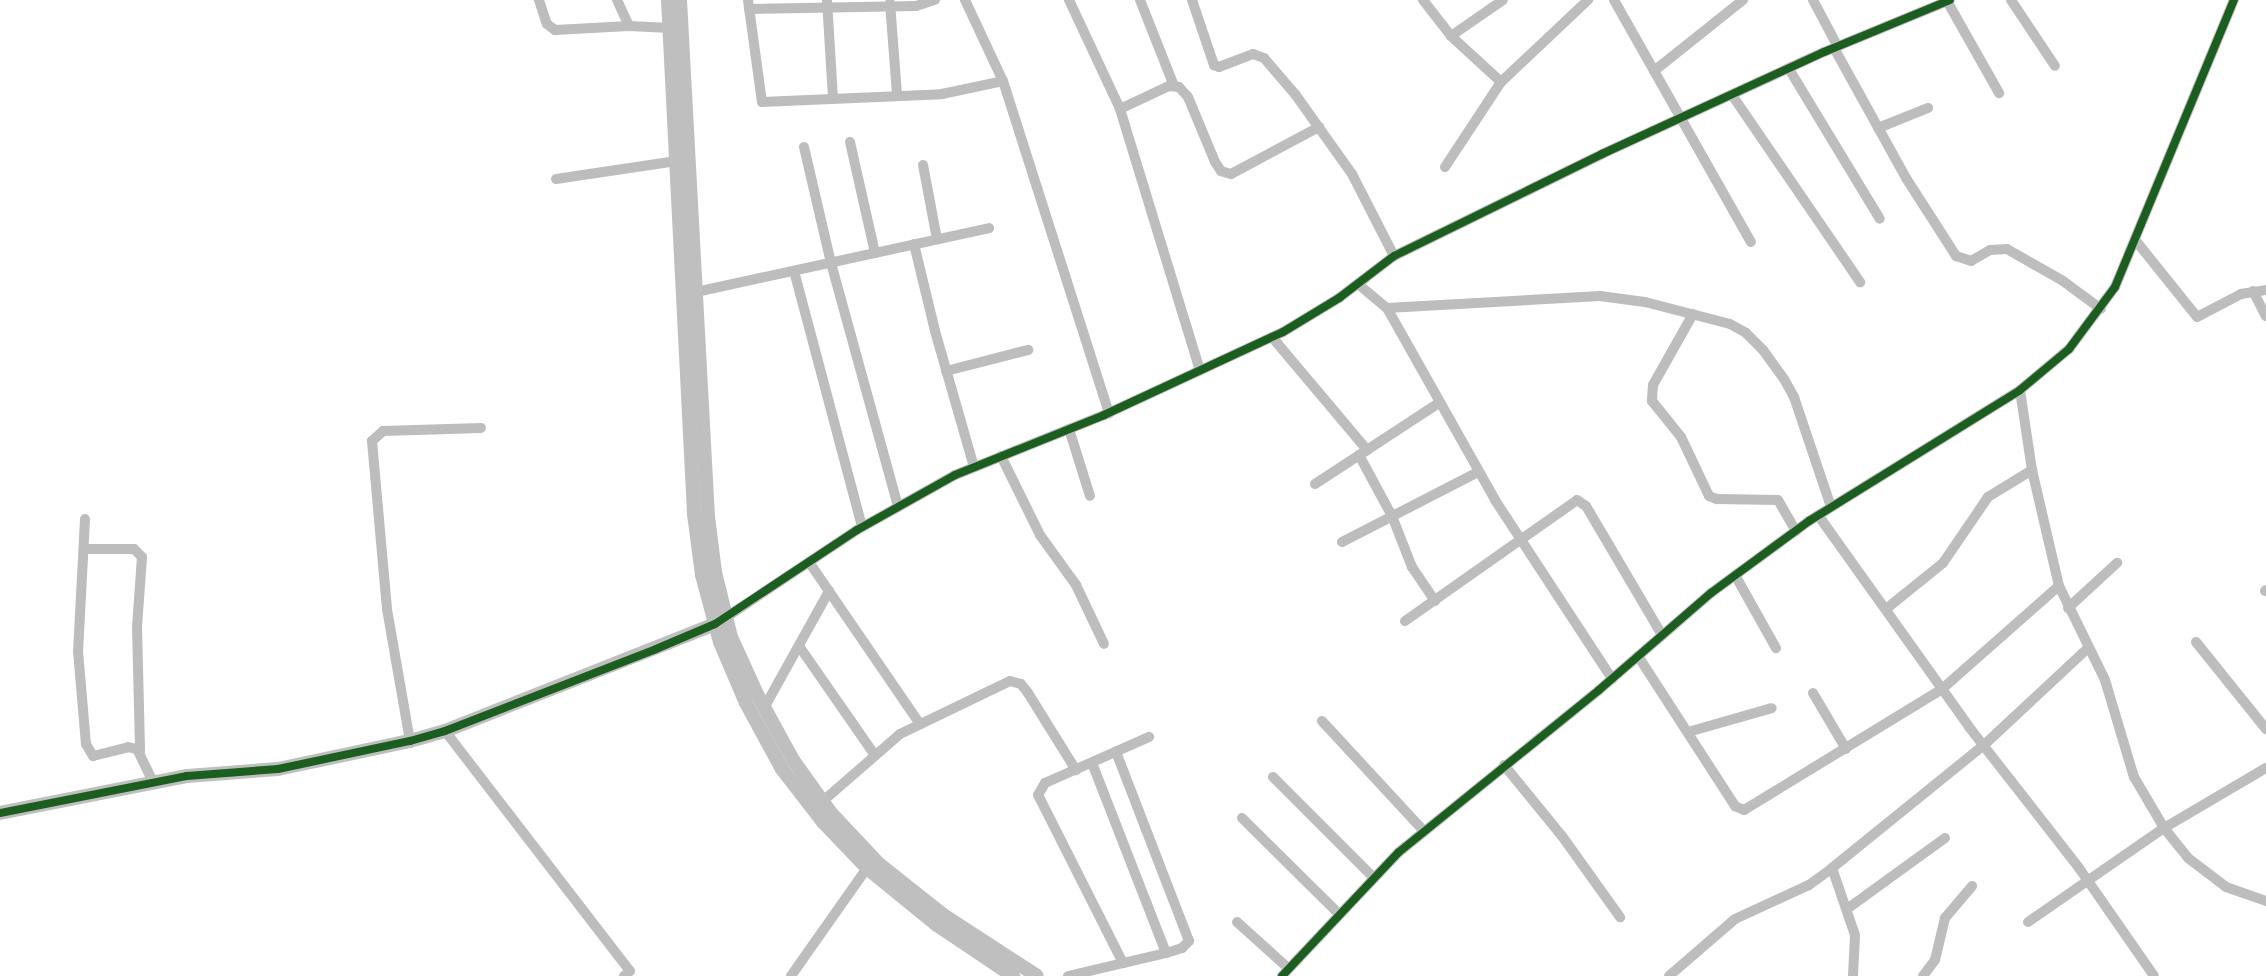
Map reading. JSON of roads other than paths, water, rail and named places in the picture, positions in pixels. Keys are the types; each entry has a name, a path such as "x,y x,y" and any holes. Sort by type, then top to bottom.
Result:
{"main road":[{"path":"668,0 694,514 702,575 721,620 746,704 782,769 822,822 867,868 937,925 1013,976"},
{"path":"680,0 708,517 721,620 764,708 793,760 823,801 879,864 942,914 1036,976"},
{"path":"0,813 153,782 278,769 410,741 446,731 721,620"}],"street":[{"path":"539,0 547,24 555,30 629,26 670,28"},
{"path":"617,0 629,26"},
{"path":"935,0 916,6 890,3 748,5 759,100 953,92 1003,81"},
{"path":"965,0 1003,81 1054,232 1082,334 1109,412"},
{"path":"1070,0 1120,109 1200,370"},
{"path":"1140,0 1174,86 1188,97 1215,162 1225,173 1238,172 1319,127"},
{"path":"1192,0 1215,66 1253,54 1260,55 1319,127 1352,174 1394,256"},
{"path":"1423,0 1451,36 1501,82"},
{"path":"1451,36 1503,0"},
{"path":"1445,167 1501,82 1588,0"},
{"path":"1614,0 1751,242"},
{"path":"1654,71 1743,0"},
{"path":"1813,0 1906,178 1961,260 1971,261 1990,250 2007,249 2063,281 2100,309"},
{"path":"2011,0 2055,66"},
{"path":"1237,922 1285,972 1373,877 1424,831 1612,679 1735,575 1818,515 2020,390 2069,349 2100,309 2136,241 2234,0"},
{"path":"721,620 862,527 975,467 1109,412 1272,337 1358,284 1394,256 1681,118 1836,47 1949,1 1999,93"},
{"path":"827,3 833,97"},
{"path":"890,3 897,95"},
{"path":"1789,69 1880,219"},
{"path":"1120,109 1174,86"},
{"path":"1732,94 1860,282"},
{"path":"1878,128 1928,108"},
{"path":"850,142 874,253"},
{"path":"804,147 831,263 898,507"},
{"path":"556,179 677,161"},
{"path":"923,165 937,239"},
{"path":"696,292 989,228"},
{"path":"2136,241 2197,317 2253,291 2266,290"},
{"path":"914,244 946,371 975,467"},
{"path":"794,271 862,527"},
{"path":"1358,284 1387,308 1478,472 1612,679"},
{"path":"2253,291 2266,316"},
{"path":"1387,308 1600,296 1722,321 1746,333 1775,367 1794,398 1831,507"},
{"path":"1693,315 1653,385 1652,401 1681,437 1709,496 1717,499 1778,500 1796,531"},
{"path":"1272,337 1363,452 1412,567 1435,601"},
{"path":"946,371 1028,350"},
{"path":"2020,390 2032,470 2059,586 2105,680 2133,777 2164,828 2205,873 2244,895 2266,901"},
{"path":"1316,484 1439,403"},
{"path":"410,741 387,609 372,441 383,431 481,428"},
{"path":"1069,429 1090,496"},
{"path":"1001,456 1040,535 1076,585 1104,644"},
{"path":"1886,609 1943,562 1988,497 2032,470"},
{"path":"1342,542 1478,472"},
{"path":"1405,621 1571,501 1582,501 1662,635"},
{"path":"1818,515 1942,689 2088,882 2154,976"},
{"path":"85,519 78,651 86,744 93,756 128,747 140,751"},
{"path":"85,549 134,549 142,557 137,626 140,751 153,782"},
{"path":"809,562 920,724"},
{"path":"2068,608 2117,563"},
{"path":"1735,575 1776,648"},
{"path":"1638,656 1741,810 1942,689 2059,586"},
{"path":"764,708 829,591"},
{"path":"2196,642 2266,729"},
{"path":"799,646 874,754"},
{"path":"1669,976 1735,919 1809,885 1832,868 1984,745 2088,648"},
{"path":"823,801 874,754 920,724 1003,683 1016,682 1033,700 1076,770"},
{"path":"1813,693 1846,748"},
{"path":"1688,732 1772,708"},
{"path":"1322,721 1424,831"},
{"path":"446,731 630,971 624,976"},
{"path":"1123,963 1038,798 1041,786 1149,737"},
{"path":"1068,976 1166,953 1186,946 1189,938 1116,752"},
{"path":"1092,763 1166,953"},
{"path":"1504,765 1562,836 1620,917"},
{"path":"2028,922 2164,828 2266,768"},
{"path":"1273,777 1373,877"},
{"path":"1242,818 1339,914"},
{"path":"1847,909 1945,838"},
{"path":"791,976 867,868"},
{"path":"1832,868 1855,935 1853,976"},
{"path":"1923,976 1935,960 1945,918 1972,886"}]}
